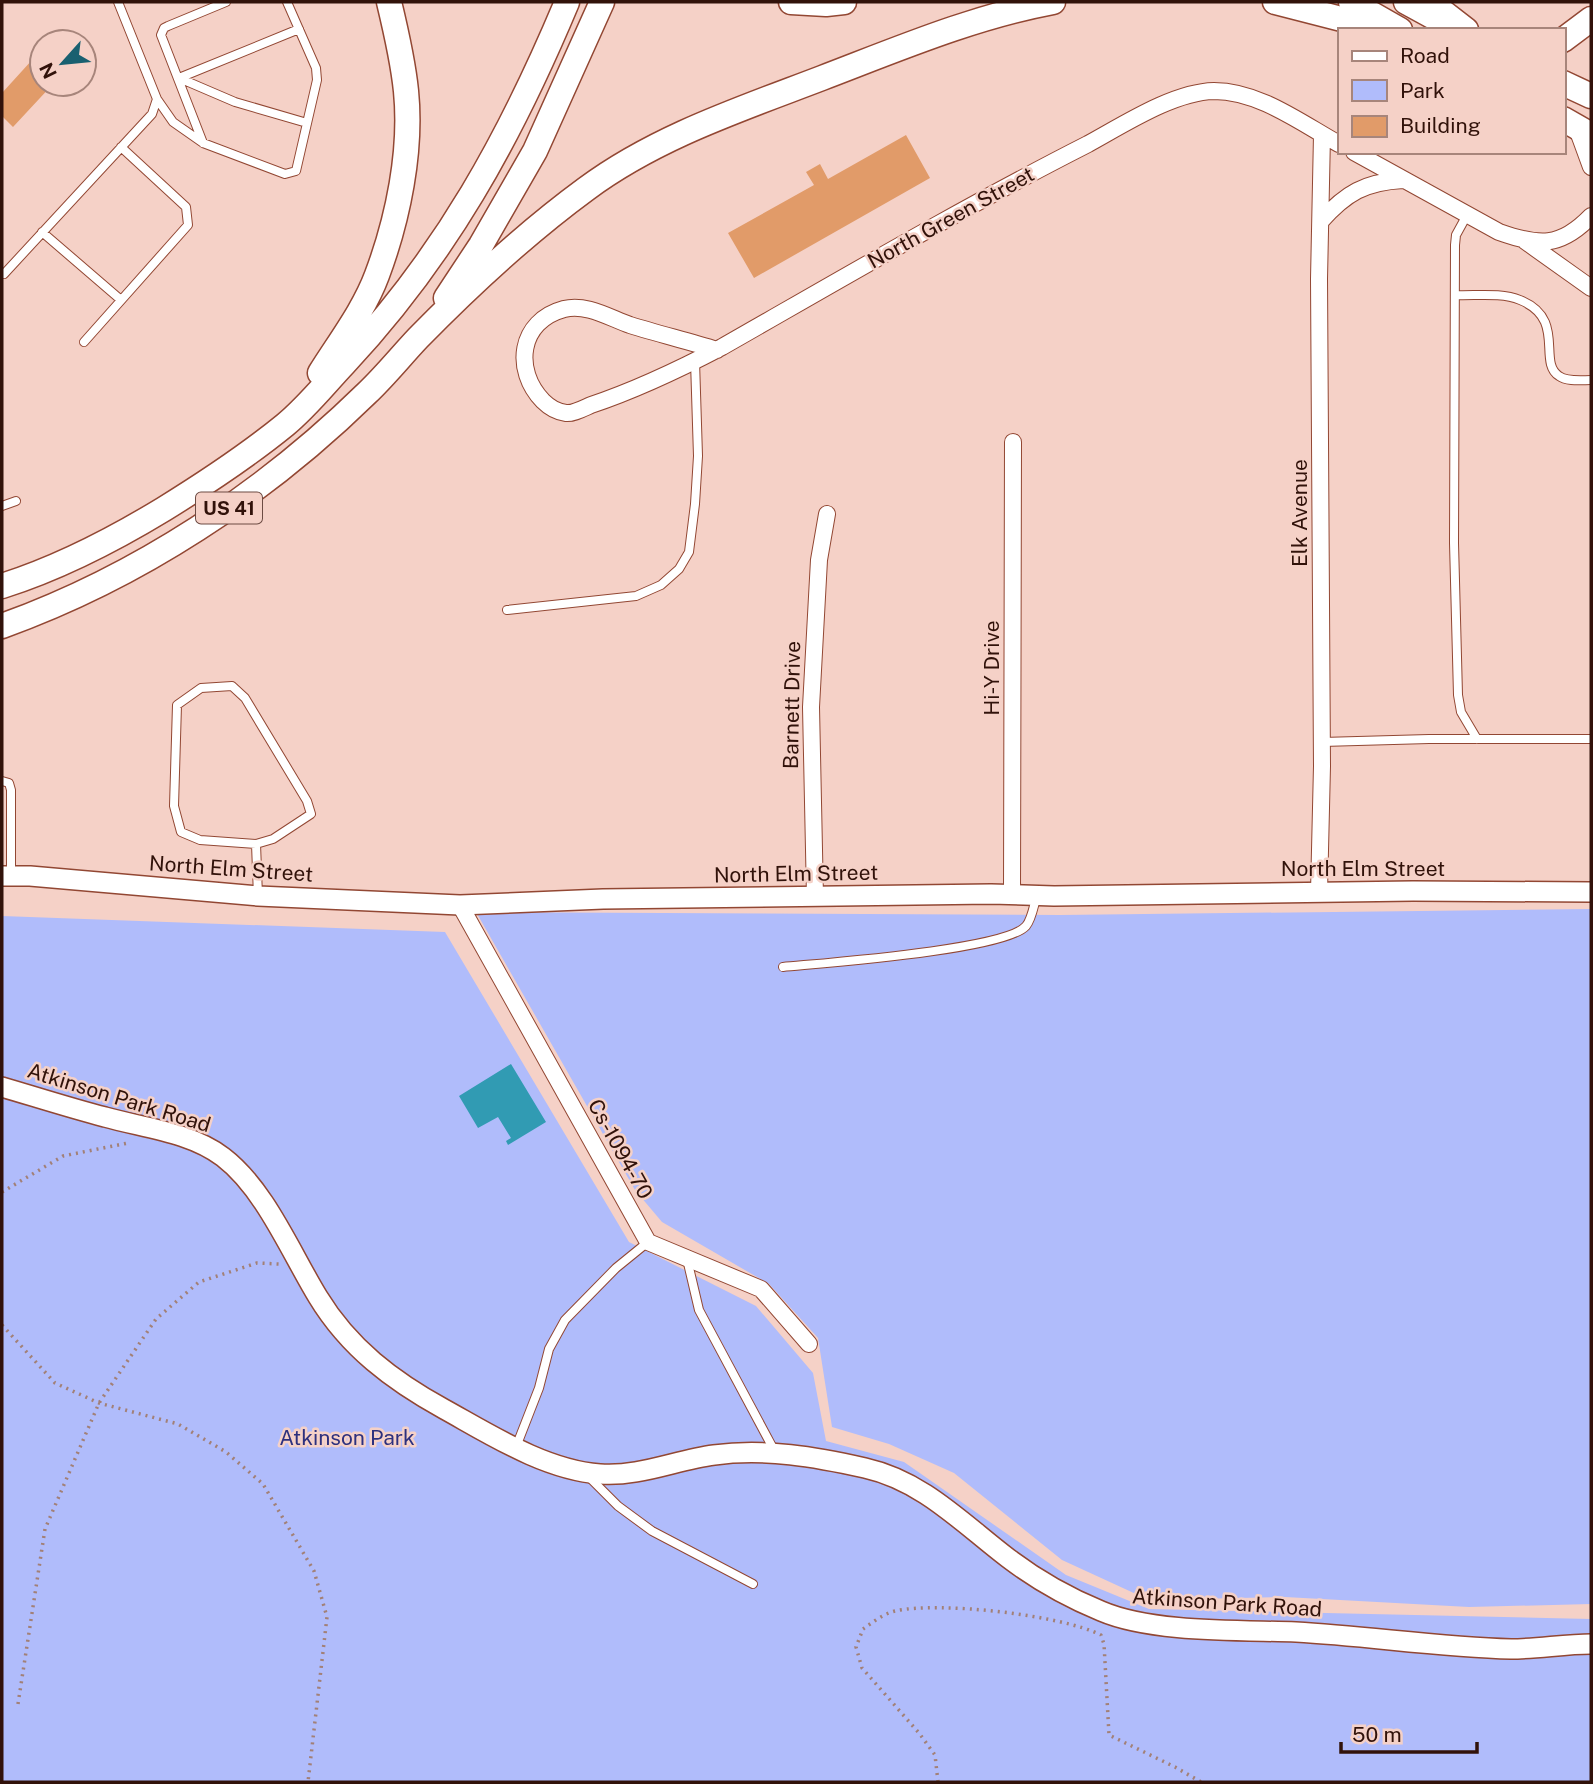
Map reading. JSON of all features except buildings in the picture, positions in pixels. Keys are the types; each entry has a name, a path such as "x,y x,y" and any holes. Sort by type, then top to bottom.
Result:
{"main road":[{"path":"287,423 358,314 376,277 389,238 402,176 406,139 406,93 401,53 389,2"},
{"name":"US 41","path":"2,586 79,555 128,530 226,468 287,423 375,330 450,232 483,179 512,124 567,2"},
{"name":"US 41","path":"2,626 37,613 131,567 214,520 307,447 368,393 420,336 481,245 536,151 601,2"},
{"path":"791,2 844,2"},
{"path":"420,336 525,237 587,187 680,134 924,39 998,15 1053,2"},
{"path":"1275,2 1376,28"},
{"path":"1351,2 1396,28"},
{"path":"1406,2 1453,28"},
{"path":"1430,2 1463,28"},
{"path":"1565,38 1591,19"},
{"path":"1565,84 1591,96"}],"street":[{"name":"North Green Street","path":"717,350 631,325 589,309 566,308 545,317 531,332 523,353 526,377 535,393 549,407 568,414 612,398 717,350 1036,170 1184,97 1214,91 1237,94 1264,103 1338,143"},
{"path":"1577,127 1591,167"},
{"name":"Elk Avenue","path":"1319,892 1322,743 1319,292 1322,135"},
{"path":"1358,154 1499,232 1522,240 1535,243 1563,239 1577,231 1591,216"},
{"path":"1321,221 1338,202 1350,194 1384,181 1404,180"},
{"path":"1522,240 1591,288"},
{"name":"Hi-Y Drive","path":"1012,894 1013,442"},
{"name":"Barnett Drive","path":"815,897 811,707 819,560 827,514"},
{"name":"North Elm Street","path":"6,876 258,896 460,905 603,899 1012,894 1591,892"},
{"name":"Cs-1094-70","path":"460,905 648,1242"},
{"name":"Atkinson Park Road","path":"2,1087 181,1136 212,1150 233,1166 251,1186 321,1302 346,1336 376,1365 409,1389 533,1456 584,1472 619,1474 711,1455 750,1451 869,1468 903,1480 934,1498 1008,1558 1068,1597 1126,1620 1197,1628 1349,1635 1508,1649 1591,1644"},
{"path":"648,1242 761,1289 809,1344"}],"lane":[{"path":"118,2 157,99 173,122 202,143 264,167 291,174 296,171 317,80 316,68 287,2"},
{"path":"202,143 161,35 164,28 226,2"},
{"path":"179,78 299,29"},
{"path":"179,78 235,102 307,123"},
{"path":"4,274 152,114 157,99"},
{"path":"85,342 188,225 186,207 121,147"},
{"path":"1467,215 1456,235 1454,543 1458,695 1465,723 1477,739"},
{"path":"42,232 121,300"},
{"path":"1455,295 1506,297 1532,306 1547,324 1553,370 1567,379 1591,380"},
{"path":"508,610 636,596 662,585 680,569 689,552 697,468 695,361"},
{"path":"2,506 16,501"},
{"path":"232,686 245,698 307,801 311,814 273,839 256,844 200,839 181,832 174,806 177,705 201,688 232,686"},
{"path":"1322,743 1591,739"},
{"path":"2,781 9,783 11,790 6,876"},
{"path":"256,844 258,896"},
{"path":"783,967 918,953 1005,939 1026,926 1037,895"},
{"path":"516,1447 539,1388 549,1349 565,1320 616,1268 648,1242"},
{"path":"687,1258 699,1310 775,1453"},
{"path":"584,1472 618,1506 652,1531 753,1584"}],"path":[{"path":"2,1192 64,1156 130,1143"},
{"path":"18,1704 45,1529 99,1403 156,1319 199,1282 257,1263 299,1264"},
{"path":"2,1325 55,1383 99,1403 178,1424 226,1452 263,1484 314,1571 327,1617 308,1782"},
{"path":"938,1782 935,1755 862,1668 856,1647 863,1629 894,1611 931,1607 1000,1611 1087,1628 1101,1635 1104,1644 1108,1735 1201,1782"}],"green space":[{"path":"1591,909 1591,1604 1469,1607 1285,1597 1149,1600 1062,1560 954,1473 889,1444 832,1427 818,1338 769,1284 662,1222 635,1190 476,912 1060,915"},
{"name":"Atkinson Park","path":"2,916 445,932 629,1242 756,1306 813,1373 826,1441 904,1462 1066,1575 1149,1609 1591,1619 1591,1782 2,1782"}],"shaded area":[{"path":"511,1064 546,1122 508,1145 506,1141 511,1138 498,1117 478,1128 459,1096"}]}
